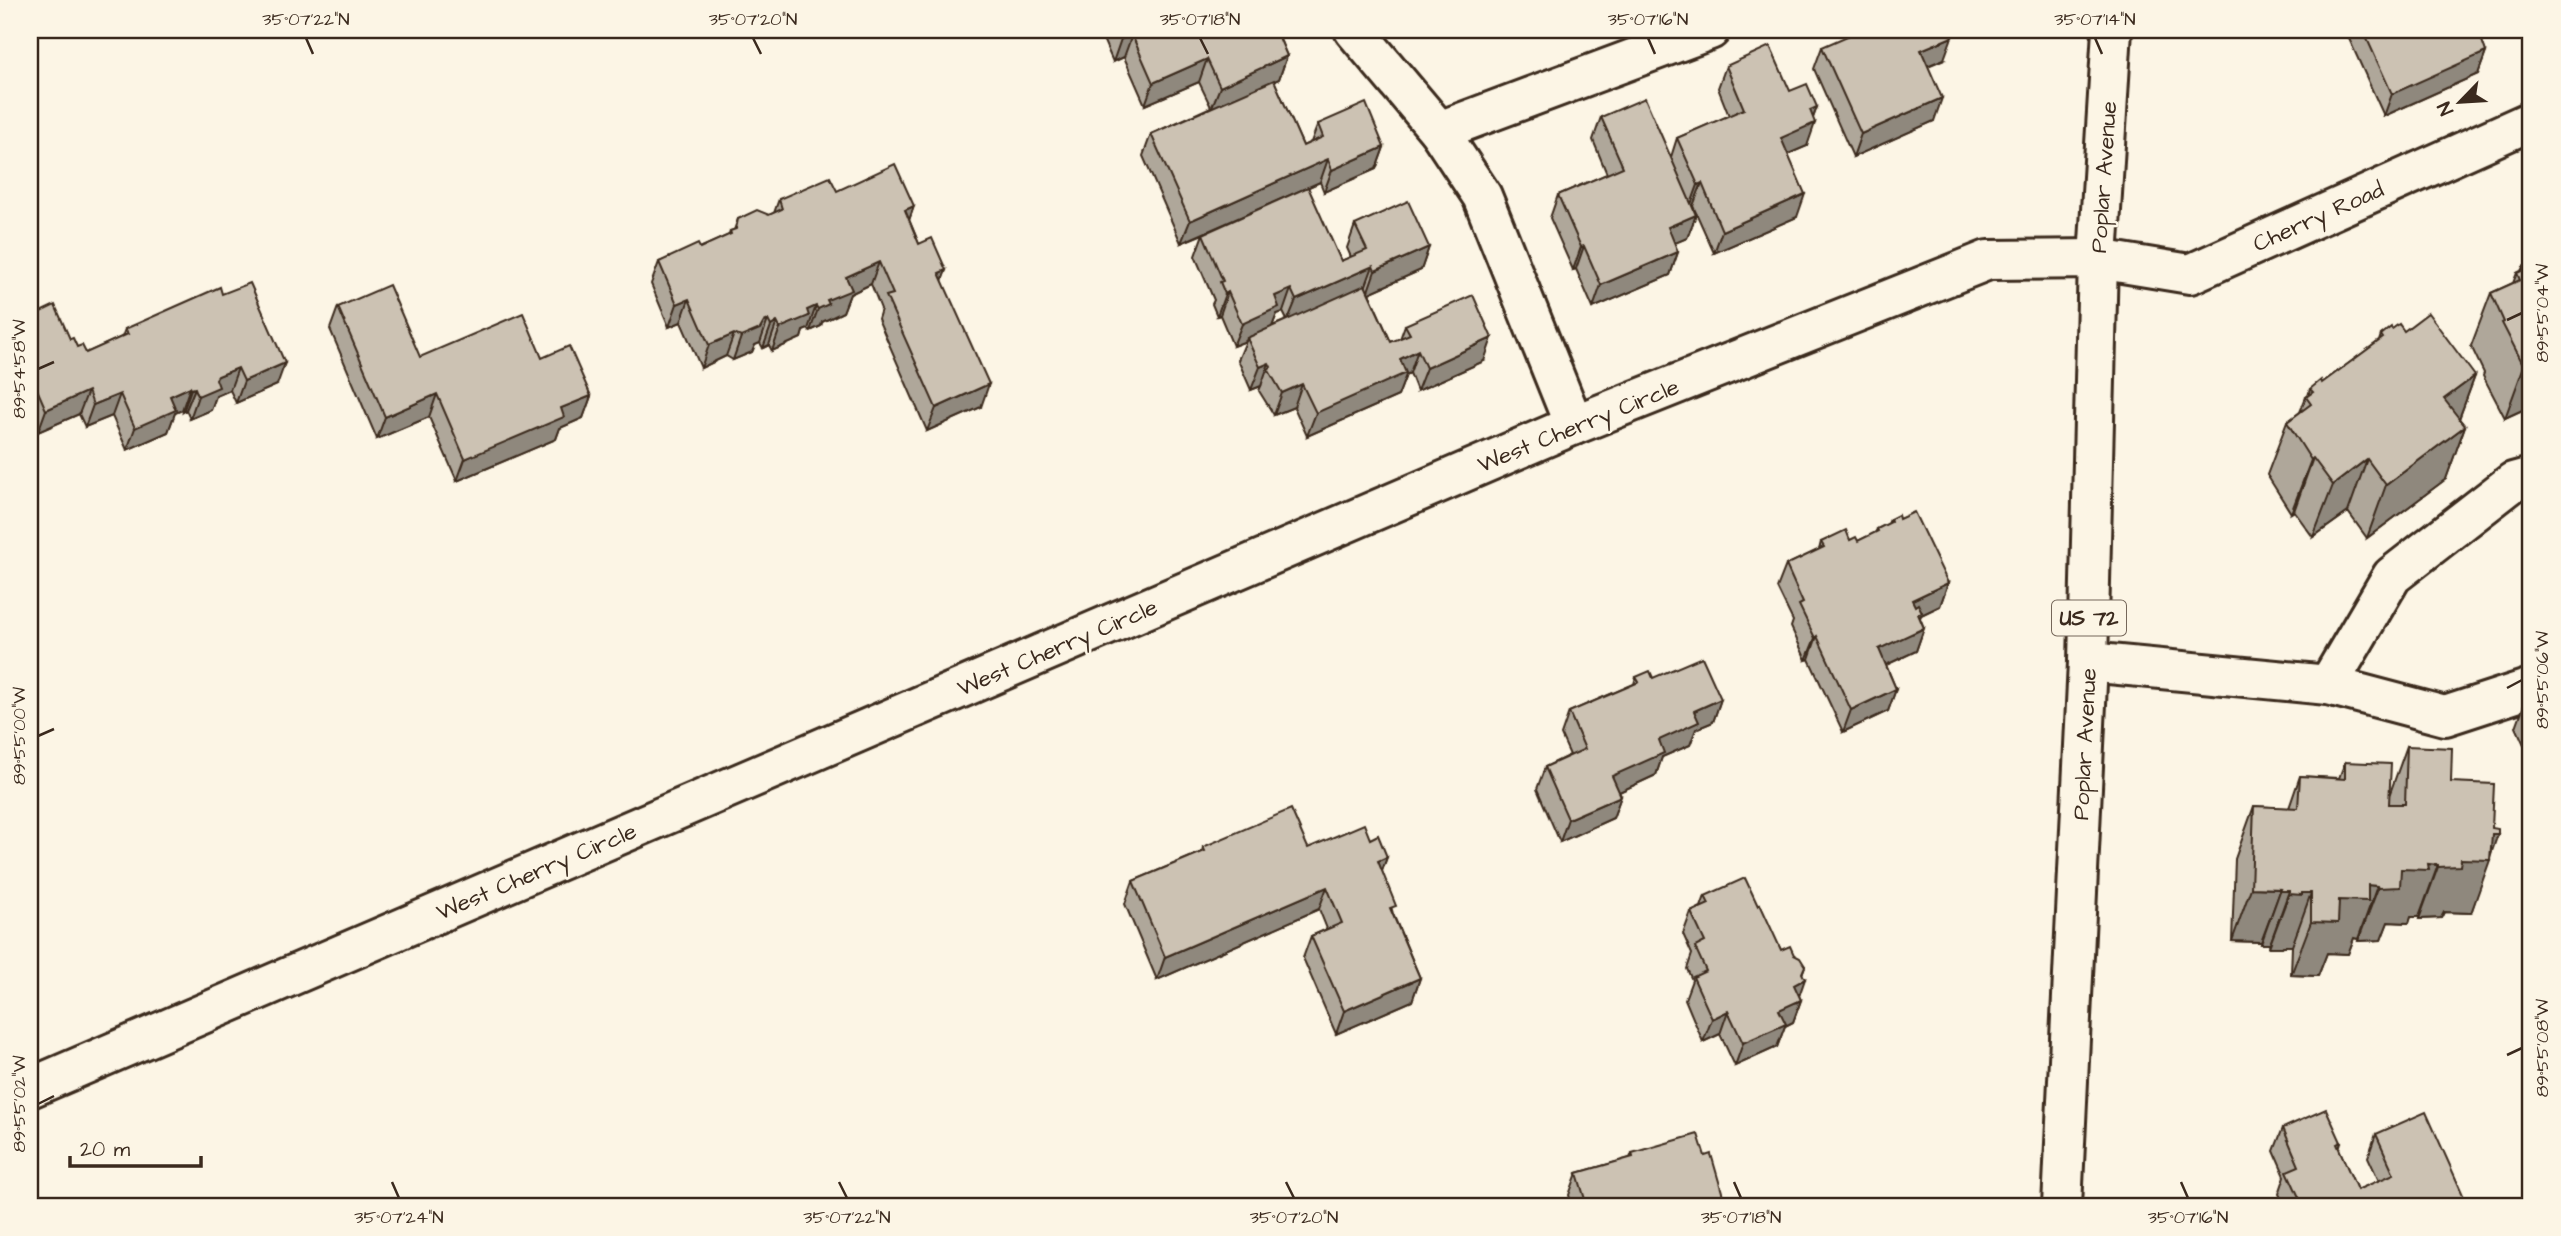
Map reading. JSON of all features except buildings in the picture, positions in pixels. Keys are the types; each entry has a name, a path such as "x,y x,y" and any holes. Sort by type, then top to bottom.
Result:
{"street":[{"path":"1354,30 1439,131 1482,196 1574,425"},
{"path":"1439,131 1710,30"},
{"name":"Poplar Avenue","path":"2062,1206 2088,662 2098,259 2112,30"},
{"name":"Cherry Road","path":"2098,259 2190,274 2531,121"},
{"name":"West Cherry Circle","path":"30,1088 1574,425 1988,260 2098,259"},
{"path":"2328,685 2392,576 2513,482 2531,477"},
{"path":"2088,662 2328,685 2445,716 2531,688"}]}
